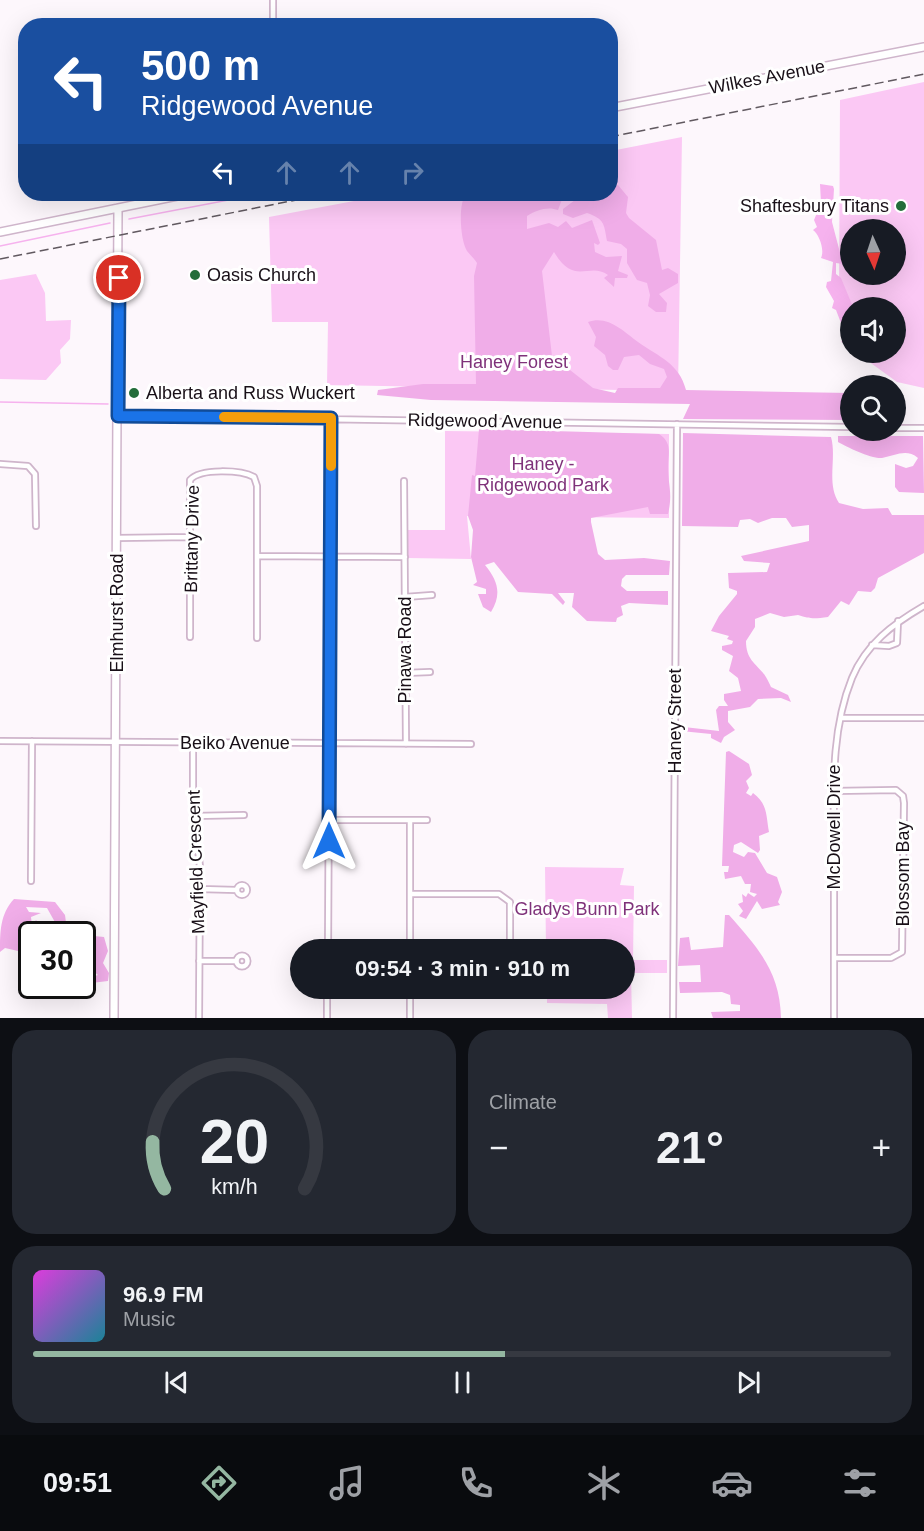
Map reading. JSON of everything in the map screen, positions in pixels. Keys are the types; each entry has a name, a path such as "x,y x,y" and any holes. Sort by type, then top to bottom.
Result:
{"street":[{"path":"273,0 273,18"},
{"name":"Wilkes Avenue","path":"618,106 924,47"},
{"path":"0,232 152,201"},
{"name":"Elmhurst Road","path":"114,1018 118,208"},
{"name":"Ridgewood Avenue","path":"118,416 840,427"},
{"path":"327,939 331,418"},
{"name":"Haney Street","path":"673,1018 677,424"},
{"path":"906,428 924,428"},
{"path":"0,464 28,466 35,474 36,526"},
{"name":"Brittany Drive","path":"190,637 190,486 193,476 206,473 251,475 257,486 257,638"},
{"name":"Pinawa Road","path":"404,481 406,744"},
{"path":"117,538 190,537"},
{"path":"258,556 405,557"},
{"path":"405,597 432,596"},
{"name":"McDowell Drive","path":"834,1018 834,761 842,718 852,678 873,645 898,621 924,606"},
{"path":"873,645 889,646 897,643 898,621"},
{"path":"405,673 430,672"},
{"path":"842,718 924,718"},
{"name":"Beiko Avenue","path":"0,741 471,744"},
{"path":"32,741 32,881"},
{"name":"Mayfield Crescent","path":"193,743 194,816 200,889 199,1018"},
{"name":"Blossom Bay","path":"834,791 896,790 903,796 904,815 902,952 891,958 834,957"},
{"path":"194,816 244,816"},
{"path":"329,820 427,820"},
{"path":"410,821 410,939"},
{"path":"200,889 237,890"},
{"path":"411,894 500,894 510,902 510,939"},
{"path":"199,961 236,961"},
{"path":"327,999 327,1018"},
{"path":"410,999 410,1018"}],"green space":[{"path":"924,82 924,388 906,384 906,375 887,375 871,363 906,363 906,297 843,297 839,290 840,100"},
{"path":"682,137 678,391 327,385 328,322 272,322 269,217 354,201 618,201 618,150"},
{"path":"618,185 628,197 626,213 629,218 656,240 662,270 668,268 678,274 678,283 659,294 667,303 666,312 656,312 648,306 650,295 647,283 637,280 634,275 627,263 627,249 621,244 607,241 604,226 597,217 587,213 573,218 563,214 563,209 574,201 618,201"},
{"name":"Haney Forest","path":"463,201 561,201 558,210 542,209 527,216 527,229 549,223 558,227 566,221 572,228 592,220 600,243 598,245 594,243 595,252 606,257 622,256 618,271 628,275 627,278 615,278 614,287 604,278 608,275 594,270 575,271 562,262 554,252 542,271 552,356 593,388 615,393 618,388 660,388 667,377 664,369 650,364 639,355 624,357 618,370 613,370 608,366 605,355 594,346 596,337 588,322 595,320 609,322 621,329 667,362 678,373 686,390 840,393 840,420 683,419 690,404 431,400 377,395 378,390 423,384 476,384 474,276 477,263 465,246 461,213"},
{"path":"36,274 45,293 46,321 71,320 70,339 60,350 61,363 46,380 0,379 0,280"},
{"path":"479,429 659,434 663,437 669,449 668,514 650,514 648,507 591,518 591,522 598,554 605,560 644,558 670,561 669,575 626,575 622,579 621,586 627,591 668,591 668,605 629,603 621,606 623,615 617,618 616,622 587,621 572,607 574,593 558,593 565,602 563,605 552,594 518,592 494,562 485,565 496,582 497,599 491,612 483,607 478,594 486,594 486,589 473,585 477,582 471,557 473,530 468,516 472,475 475,476"},
{"name":"Haney - Ridgewood Park","path":"445,431 669,434 669,518 467,516 471,559 408,558 408,530 445,530"},
{"path":"683,433 831,437 833,445 832,479 839,503 863,509 888,508 892,515 924,515 924,553 878,578 871,592 858,591 849,605 841,601 828,617 812,618 798,615 784,617 770,613 755,619 755,627 746,641 749,656 764,674 771,687 788,695 791,702 781,698 758,699 750,707 728,711 728,722 735,730 724,737 721,743 711,738 711,734 681,731 684,727 719,731 716,710 719,706 728,706 724,700 724,694 741,691 738,678 729,671 733,656 722,650 722,646 732,644 733,641 727,639 729,636 711,631 719,616 737,594 737,591 729,588 728,573 767,572 770,563 744,561 741,556 809,541 809,525 792,527 786,518 772,518 758,523 750,519 740,520 738,527 682,526"},
{"path":"838,436 840,436 840,441 906,441 906,436 923,436 924,493 899,492 895,487 895,464 906,468 913,466 918,458 914,455 905,453 882,458 872,457 838,442"},
{"path":"729,751 749,764 752,775 746,781 749,788 746,793 751,796 753,793 761,801 766,811 769,832 759,836 760,850 758,853 741,842 734,845 733,852 744,857 748,852 755,853 767,873 777,877 782,892 778,902 780,905 762,909 757,901 746,919 739,916 743,911 738,904 743,902 742,894 746,897 748,893 754,897 757,894 750,892 751,884 745,884 741,876 725,879 724,872 728,872 729,866 722,866 726,752"},
{"name":"Gladys Bunn Park","path":"545,867 624,868 620,885 634,886 633,939 546,939"},
{"path":"14,899 55,902 65,915 66,921 54,921 47,908 26,907 29,912 41,913 31,917 31,921 18,921 18,951 5,948 0,952 3,917"},
{"path":"725,915 729,915 740,927 766,962 777,987 781,1018 713,1018 711,1012 740,1011 740,1005 731,1004 730,995 722,992 680,993 679,982 701,982 700,965 678,966 680,938 689,937 691,950 723,947"},
{"path":"96,936 104,937 108,951 103,963 109,973 108,981 96,982 98,975 96,973"},
{"name":"Gladys Bunn Park","path":"635,960 667,960 667,973 635,973"},
{"name":"Gladys Bunn Park","path":"547,999 632,999 632,1018 608,1018 607,1004 547,1003"}],"shaded area":[{"path":"820,184 833,186 832,222 840,253 840,264 836,263 836,274 840,277 840,285 844,285 849,297 840,297 840,320 836,310 832,308 834,301 826,287 827,282 831,281 833,262 821,258 821,242 813,230 817,227 814,220 821,203"}],"waterway":[{"path":"129,219 223,201"},
{"path":"0,246 110,223"},
{"path":"0,402 108,404"}],"railway":[{"path":"618,135 924,74"},
{"path":"0,259 291,201"}],"slow traffic":[{"path":"224,417 331,418 331,466"}],"place":[{"name":"Shaftesbury Titans","path":"901,206"},
{"name":"Oasis Church","path":"195,275"},
{"name":"Alberta and Russ Wuckert","path":"134,393"}],"route":[{"path":"119,278 118,416 331,418 329,841"}]}
